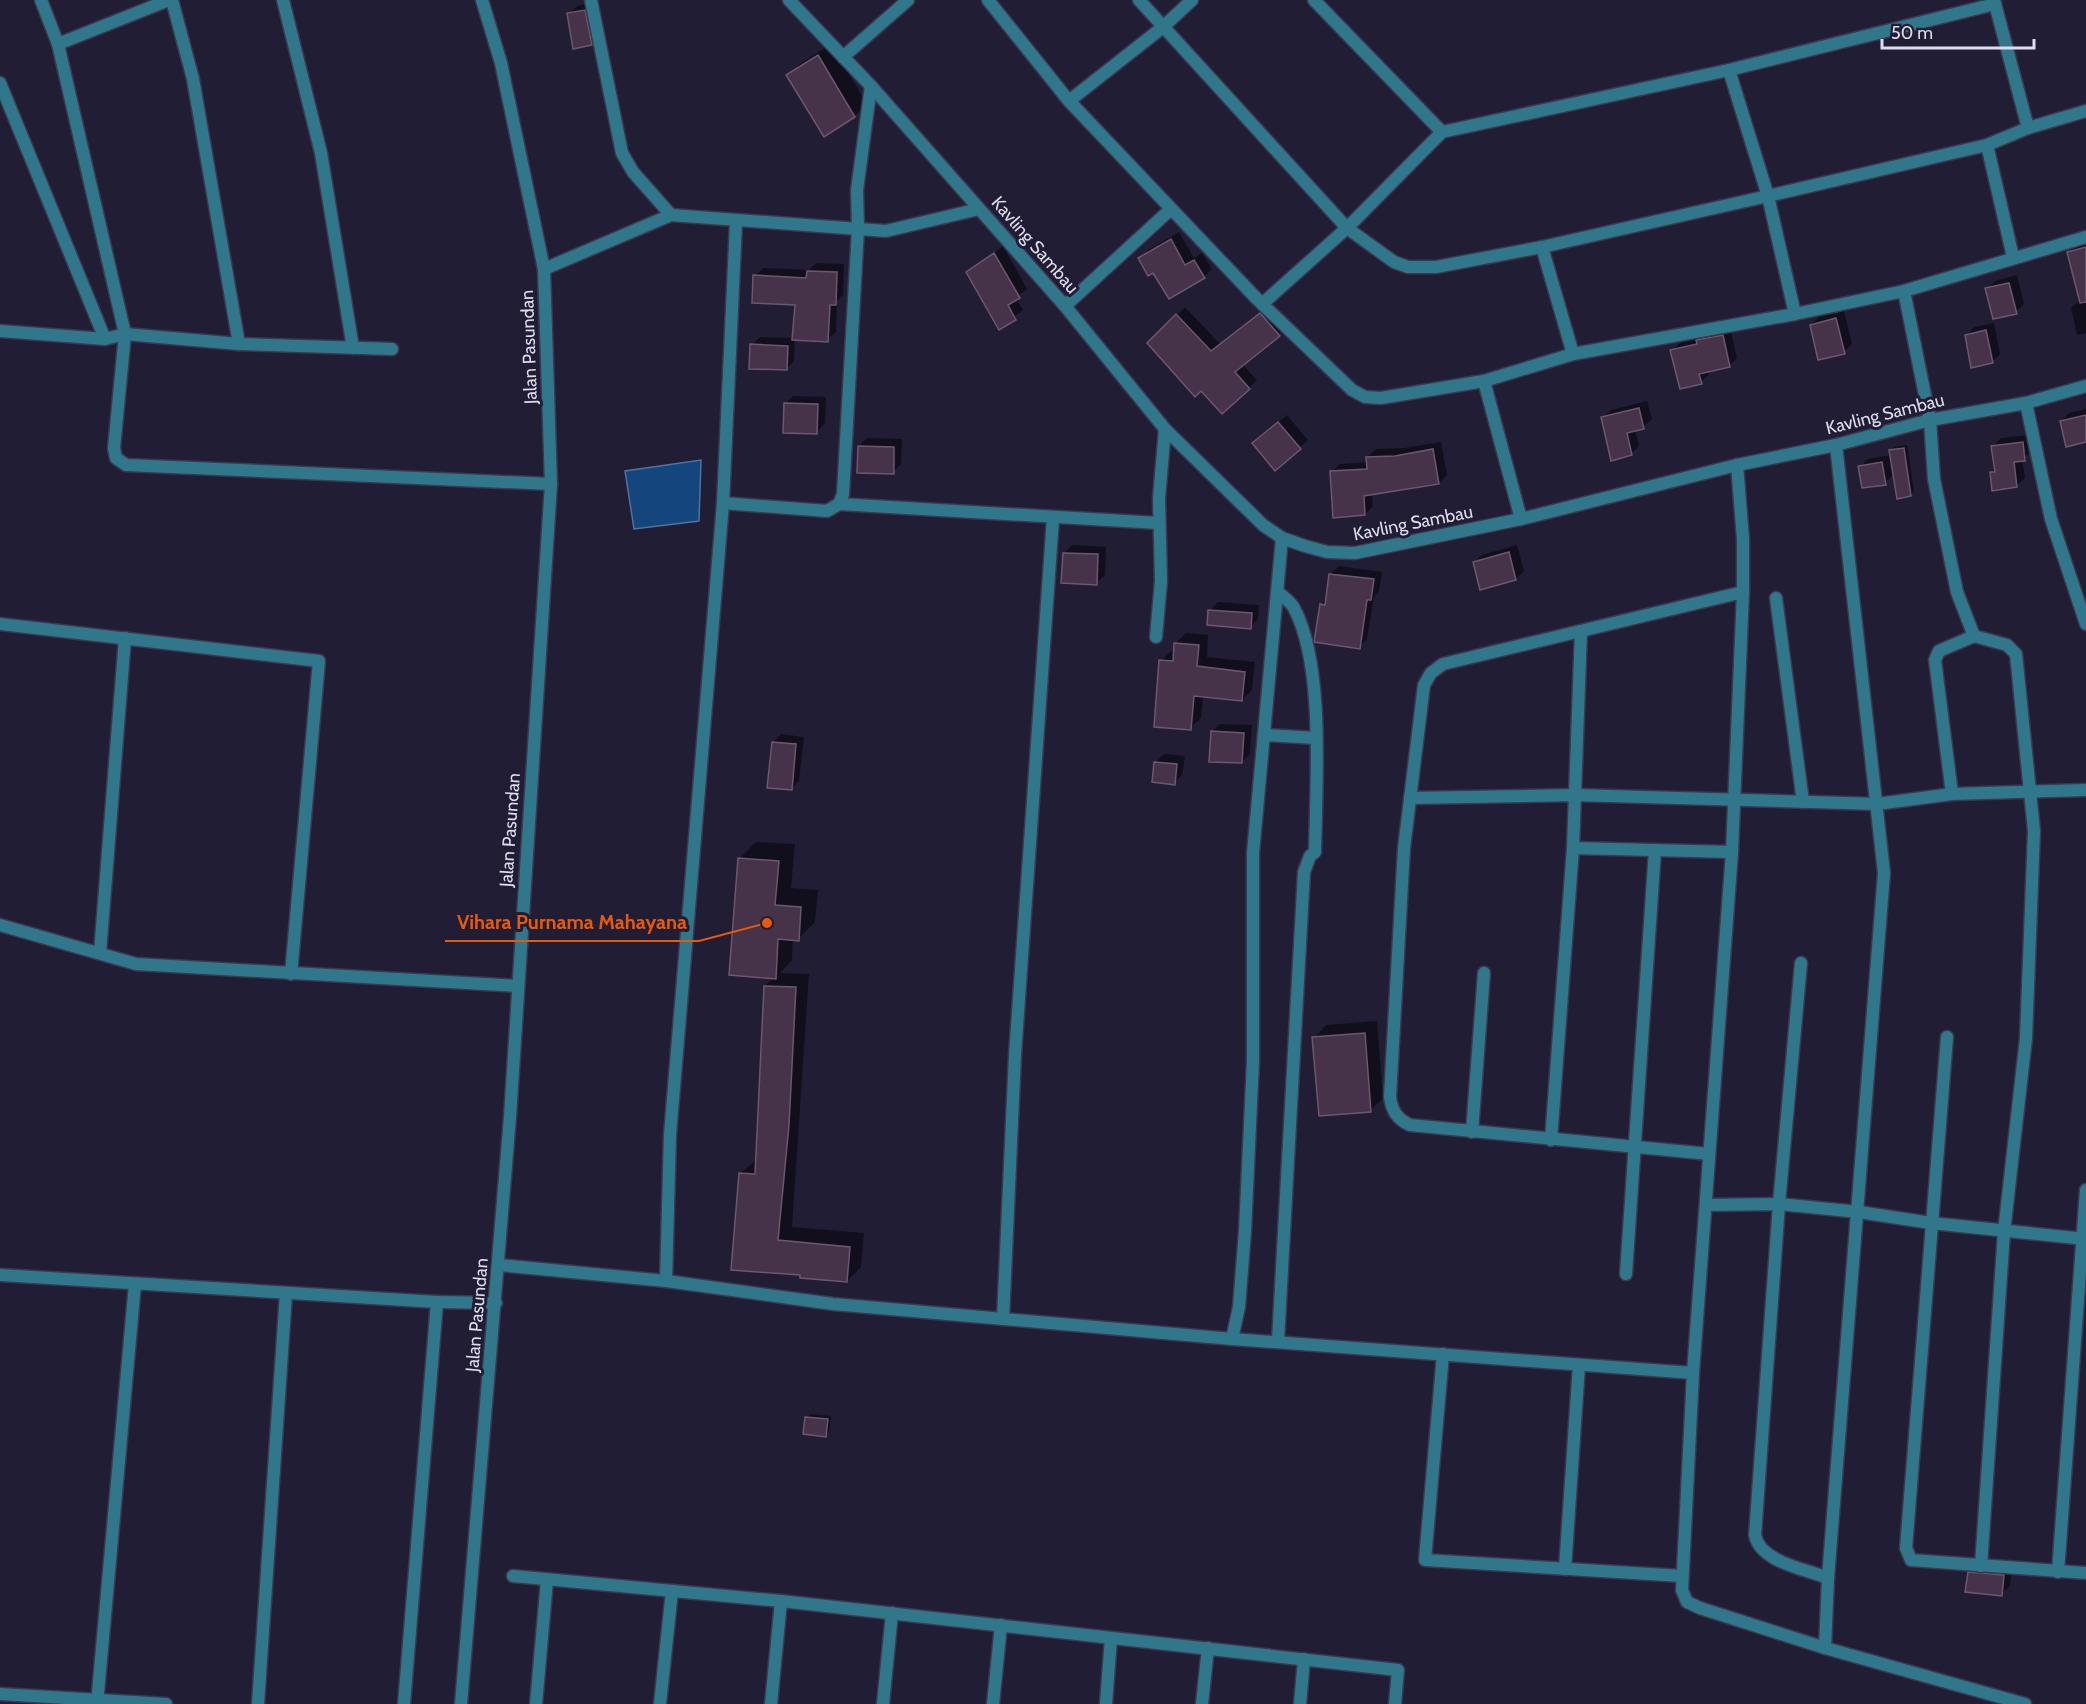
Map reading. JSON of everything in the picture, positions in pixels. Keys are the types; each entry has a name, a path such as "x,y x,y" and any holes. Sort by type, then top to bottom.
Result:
{"street":[{"path":"41,0 58,44 125,334 114,448 116,458 126,465 551,484"},
{"path":"58,44 171,0 195,90 239,344"},
{"path":"283,0 321,153 353,348"},
{"name":"Jalan Pasundan","path":"461,1704 499,1265 551,484 544,269 501,63 483,0"},
{"path":"591,0 622,153 633,172 671,215"},
{"name":"Kavling Sambau","path":"789,0 871,86 1065,306 1166,429 1263,525 1282,538 1327,552 1355,553 1521,519 1737,465 1836,445 1930,420 2026,403 2086,386"},
{"path":"843,57 908,0"},
{"path":"988,0 1069,101 1262,304 1359,395 1381,398 1484,381 1573,354 1795,315 1904,291 2086,237"},
{"path":"1139,0 1347,228 1394,262 1421,268 1542,247 1987,145 2028,128 2086,111"},
{"path":"1069,101 1164,27 1192,0"},
{"path":"1314,0 1442,132"},
{"path":"1262,304 1347,228 1442,132 1729,70 1994,2 2028,128"},
{"path":"1729,70 1768,196 1795,315"},
{"path":"0,83 105,339"},
{"path":"839,504 846,484 858,229 857,190 871,86"},
{"path":"1987,145 2013,257"},
{"path":"544,269 671,215 736,222 886,231 979,209"},
{"path":"1065,306 1171,209"},
{"path":"666,1281 670,1135 723,503 736,222"},
{"path":"1542,247 1573,354"},
{"path":"1904,291 1930,420 1934,479 1958,592 1974,636"},
{"path":"0,331 105,339 125,334 239,344 392,349"},
{"path":"1484,381 1521,519"},
{"path":"2026,403 2051,519 2086,624"},
{"path":"1156,637 1161,581 1158,523 1166,429"},
{"path":"1824,1648 1884,873 1836,445"},
{"path":"1737,465 1743,539 1743,592 1732,852 1693,1374 1682,1590 1687,1602 1824,1648 2025,1704"},
{"path":"723,503 827,511 839,504 1158,523"},
{"path":"1003,1319 1015,1055 1053,518"},
{"path":"1232,1339 1239,1307 1245,1231 1253,1061 1253,853 1282,538"},
{"path":"1278,592 1294,607 1304,636 1315,697 1316,738 1315,852 1310,856 1304,872 1278,1341"},
{"path":"1708,1154 1472,1132 1410,1125 1402,1121 1391,1106 1404,848 1424,685 1431,673 1443,664 1743,592"},
{"path":"1776,598 1803,802"},
{"path":"0,624 319,661 291,974"},
{"path":"1551,1140 1573,848 1581,631"},
{"path":"1952,794 1935,660 1940,651 1974,636 2007,645 2016,654 2028,793 2034,831 2026,1038 2004,1232 1981,1566"},
{"path":"100,953 124,638"},
{"path":"1264,735 1316,738"},
{"path":"1410,798 1575,795 1877,804 1952,794 2086,790"},
{"path":"1573,848 1732,852"},
{"path":"1626,1274 1655,850"},
{"path":"0,925 136,964 518,986"},
{"path":"1801,963 1779,1204 1755,1535 1757,1545 1765,1554 1828,1578"},
{"path":"1472,1132 1484,973"},
{"path":"1947,1037 1906,1548 1911,1560 2086,1573"},
{"path":"2058,1572 2086,1190"},
{"path":"1706,1205 1779,1204 1859,1212 2004,1232 2084,1239"},
{"path":"499,1265 666,1281 833,1304 1232,1339 1693,1374"},
{"path":"0,1275 437,1302 496,1303"},
{"path":"97,1702 135,1284"},
{"path":"258,1704 286,1293"},
{"path":"404,1704 437,1302"},
{"path":"1443,1354 1425,1560 1682,1576"},
{"path":"1565,1569 1579,1365"},
{"path":"513,1576 781,1601 1398,1670 1395,1704"},
{"path":"536,1704 546,1580"},
{"path":"660,1704 672,1591"},
{"path":"771,1704 781,1601"},
{"path":"883,1704 892,1613"},
{"path":"993,1704 1000,1626"},
{"path":"1106,1704 1111,1638"},
{"path":"1202,1704 1208,1648"},
{"path":"1300,1704 1304,1659"},
{"path":"0,1694 97,1702 166,1704"}],"water":[{"path":"701,460 699,521 634,529 625,471"}],"building":[{"path":"585,10 592,45 573,49 567,13"},
{"path":"818,55 855,117 824,137 786,75"},
{"path":"1171,239 1185,265 1194,260 1205,278 1169,299 1153,273 1148,276 1138,258"},
{"path":"2086,247 2086,302 2080,303 2067,252"},
{"path":"994,253 1020,298 1008,305 1016,320 999,330 966,272"},
{"path":"807,271 837,272 836,305 830,305 828,342 792,340 795,305 752,303 753,275 806,278"},
{"path":"2009,283 2017,314 1993,319 1985,288"},
{"path":"1260,313 1280,336 1235,372 1250,389 1222,414 1201,391 1195,397 1147,343 1176,314 1211,351"},
{"path":"1836,318 1845,354 1818,360 1810,325"},
{"path":"1986,330 1993,363 1971,368 1965,335"},
{"path":"1723,335 1730,367 1699,374 1702,384 1680,389 1670,350 1697,344 1696,340"},
{"path":"750,344 788,346 787,370 749,369"},
{"path":"784,403 818,404 817,434 783,433"},
{"path":"1639,408 1644,429 1627,433 1632,455 1611,461 1601,417"},
{"path":"2086,415 2086,442 2066,447 2060,421"},
{"path":"1278,422 1301,449 1275,471 1252,443"},
{"path":"2023,442 2025,461 2014,462 2017,487 1992,491 1990,472 1995,472 1991,446"},
{"path":"858,446 894,447 894,474 857,473"},
{"path":"1904,448 1911,496 1897,499 1889,450"},
{"path":"1433,449 1439,484 1364,496 1365,515 1333,518 1330,471 1367,469 1366,457 1395,456"},
{"path":"1882,462 1886,485 1862,488 1858,466"},
{"path":"1509,552 1516,580 1480,590 1473,562"},
{"path":"1063,553 1098,554 1097,585 1061,583"},
{"path":"1329,574 1374,579 1371,600 1367,600 1360,649 1314,642 1320,604 1325,605"},
{"path":"1208,610 1252,613 1251,629 1207,625"},
{"path":"1174,643 1199,645 1197,666 1245,672 1242,701 1194,696 1191,730 1154,727 1159,660 1173,661"},
{"path":"1211,731 1244,733 1242,763 1209,762"},
{"path":"772,742 796,744 792,790 767,788"},
{"path":"1154,762 1177,764 1175,785 1152,782"},
{"path":"738,858 779,861 775,905 801,907 799,941 778,939 776,979 729,975"},
{"path":"764,986 796,987 789,1125 778,1240 850,1247 847,1282 800,1278 800,1275 731,1270 739,1173 755,1174"},
{"path":"1365,1033 1371,1112 1319,1116 1312,1037"},
{"path":"805,1417 828,1419 826,1437 803,1434"},
{"path":"1968,1572 2004,1575 2002,1596 1965,1592"}],"place":[{"name":"Vihara Purnama Mahayana","path":"767,923"}]}
